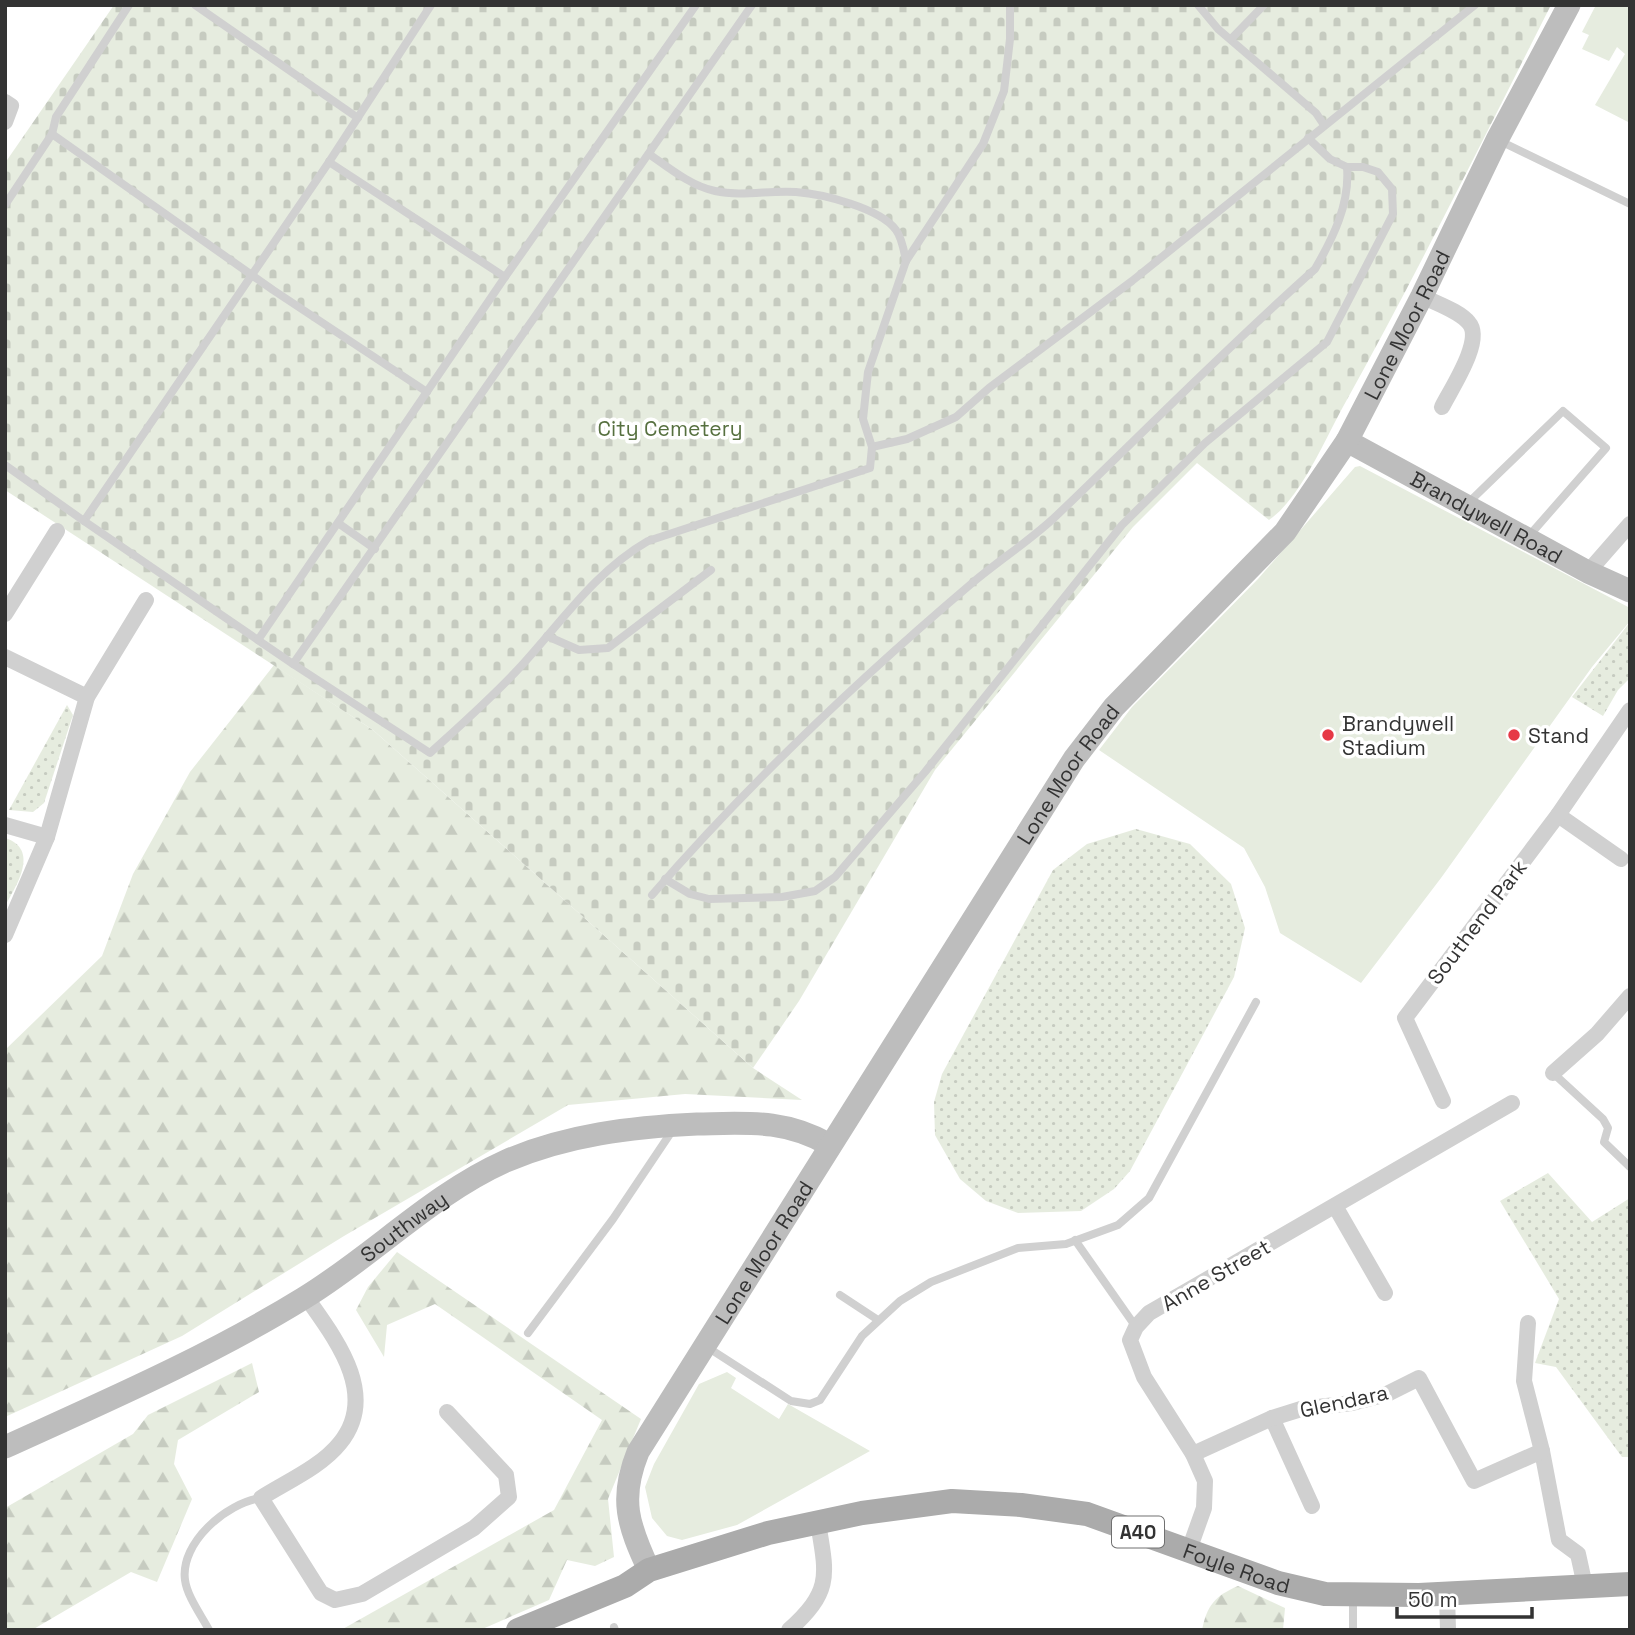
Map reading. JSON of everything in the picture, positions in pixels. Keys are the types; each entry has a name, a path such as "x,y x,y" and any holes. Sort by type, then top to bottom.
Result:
{"main road":[{"name":"Lone Moor Road","path":"649,1570 629,1516 627,1480 638,1452 1074,759 1114,707 1285,532 1347,441 1422,296 1497,140 1569,5"},
{"name":"Brandywell Road","path":"1347,441 1588,572 1630,591"},
{"name":"Southway","path":"5,1447 196,1357 306,1297 445,1198 506,1161 597,1133 675,1125 744,1123 792,1127 830,1145"},
{"name":"Foyle Road","path":"649,1570 768,1533 862,1513 952,1501 1021,1505 1087,1514 1278,1584 1325,1594 1447,1594 1630,1584"},
{"name":"A40","path":"518,1630 550,1623 625,1587 649,1570"}],"street":[{"path":"7,110 23,93"},
{"path":"1422,296 1468,320 1474,329 1474,344 1442,407"},
{"path":"1588,572 1630,524"},
{"path":"5,614 57,531"},
{"path":"5,935 47,837 87,697 146,600"},
{"path":"5,657 87,697"},
{"path":"1621,859 1558,815 1630,710"},
{"name":"Southend Park","path":"1443,1101 1405,1018 1558,815"},
{"path":"5,825 47,837"},
{"path":"1553,1073 1597,1034 1630,996"},
{"name":"Anne Street","path":"1136,1327 1149,1313 1512,1103"},
{"path":"1335,1206 1385,1293"},
{"path":"306,1297 354,1373 354,1404 350,1426 341,1442 324,1458 261,1498 321,1593 335,1600 362,1594 474,1528 509,1496 506,1475 447,1412"},
{"path":"1528,1323 1524,1381 1542,1451 1559,1539 1578,1555 1585,1586"},
{"path":"1136,1327 1130,1340 1144,1377 1193,1454 1205,1481 1204,1508 1189,1550"},
{"name":"Glendara","path":"1193,1454 1272,1418 1301,1409 1387,1394 1419,1378 1474,1481 1542,1451"},
{"path":"1272,1418 1312,1506"},
{"path":"789,1630 820,1597 825,1578 818,1523"},
{"path":"1447,1594 1448,1630"}],"lane":[{"path":"5,205 52,134 56,117 129,5"},
{"path":"195,5 358,118"},
{"path":"84,521 330,162 431,5"},
{"path":"258,640 505,277 696,5"},
{"path":"293,664 752,5"},
{"path":"5,466 293,664 430,753 494,696 586,590 621,556 648,541 870,468 872,447 863,419 862,401 868,372 906,261 983,144 1003,91 1010,39 1010,5"},
{"path":"1198,5 1231,39 1316,113 1324,125"},
{"path":"1231,39 1264,5"},
{"path":"872,447 906,439 956,417 989,388 1132,281 1475,5"},
{"path":"52,134 252,275 427,392"},
{"path":"665,879 690,894 709,899 793,895 815,891 835,877 933,761 1122,525 1205,443 1327,342 1393,214 1392,189 1378,172 1363,167 1347,167 1330,159 1308,138"},
{"path":"1497,140 1630,204"},
{"path":"649,154 676,172 716,191 797,192 830,198 865,210 886,219 897,231 906,261"},
{"path":"330,162 505,277"},
{"path":"652,895 717,820 802,738 971,584 1052,519 1132,438 1315,269 1335,234 1344,201 1347,167"},
{"path":"1465,506 1563,411 1606,448 1526,539"},
{"path":"338,523 375,549"},
{"path":"547,636 579,650 608,648 711,570"},
{"path":"704,1346 791,1401 810,1404 820,1400 829,1389 862,1336 900,1301 931,1282 1018,1248 1074,1240 1118,1225 1149,1198 1256,1002"},
{"path":"1553,1073 1603,1119 1608,1128 1604,1142 1630,1167"},
{"path":"528,1333 613,1219 670,1138 675,1125"},
{"path":"1074,1240 1136,1327"},
{"path":"840,1295 878,1320"},
{"path":"209,1630 185,1584 184,1564 215,1520 247,1500 261,1498"},
{"path":"1353,1595 1353,1630"}],"green space":[{"name":"City Cemetery","path":"114,5 1551,5 1398,306 1292,498 1269,520 1197,463 1133,527 935,770 799,1001 753,1068 373,730 5,490 5,163"},
{"path":"1596,5 1630,5 1630,123 1595,105 1625,54 1617,47 1609,61 1582,49 1589,35 1582,32"},
{"name":"Brandywell Stadium","path":"1360,466 1630,608 1630,621 1592,667 1441,878 1361,983 1280,933 1265,887 1244,848 1099,750 1132,707 1258,579 1355,467"},
{"path":"1630,622 1630,678 1618,690 1603,716 1572,697"},
{"path":"274,665 373,730 753,1068 802,1100 685,1094 568,1105 344,1236 182,1336 5,1417 5,1050 102,956 133,874 190,772"},
{"path":"67,705 73,715 44,803 33,812 9,810"},
{"path":"1136,829 1190,844 1231,884 1245,928 1234,977 1130,1171 1114,1189 1081,1211 1018,1213 986,1201 960,1179 935,1135 934,1102 942,1074 1053,870 1087,844"},
{"path":"5,838 16,843 24,859 20,878 5,906"},
{"path":"1548,1173 1592,1222 1630,1198 1630,1457 1622,1457 1556,1367 1535,1363 1559,1299 1500,1201"},
{"path":"397,1252 641,1419 608,1499 614,1557 595,1566 567,1560 549,1600 480,1630 341,1630 554,1510 602,1420 435,1304 387,1325 384,1357 356,1310 368,1287"},
{"path":"252,1363 259,1392 178,1440 174,1464 192,1499 157,1582 131,1572 32,1630 5,1630 5,1508 133,1434 148,1415"},
{"path":"727,1372 736,1378 731,1388 779,1419 788,1404 870,1451 737,1525 682,1540 667,1536 652,1518 645,1487 654,1464 699,1384"},
{"path":"1238,1586 1285,1608 1283,1630 1202,1630 1206,1614 1213,1602"}],"place":[{"name":"Brandywell Stadium","path":"1328,735"},
{"name":"Stand","path":"1514,735"}]}
